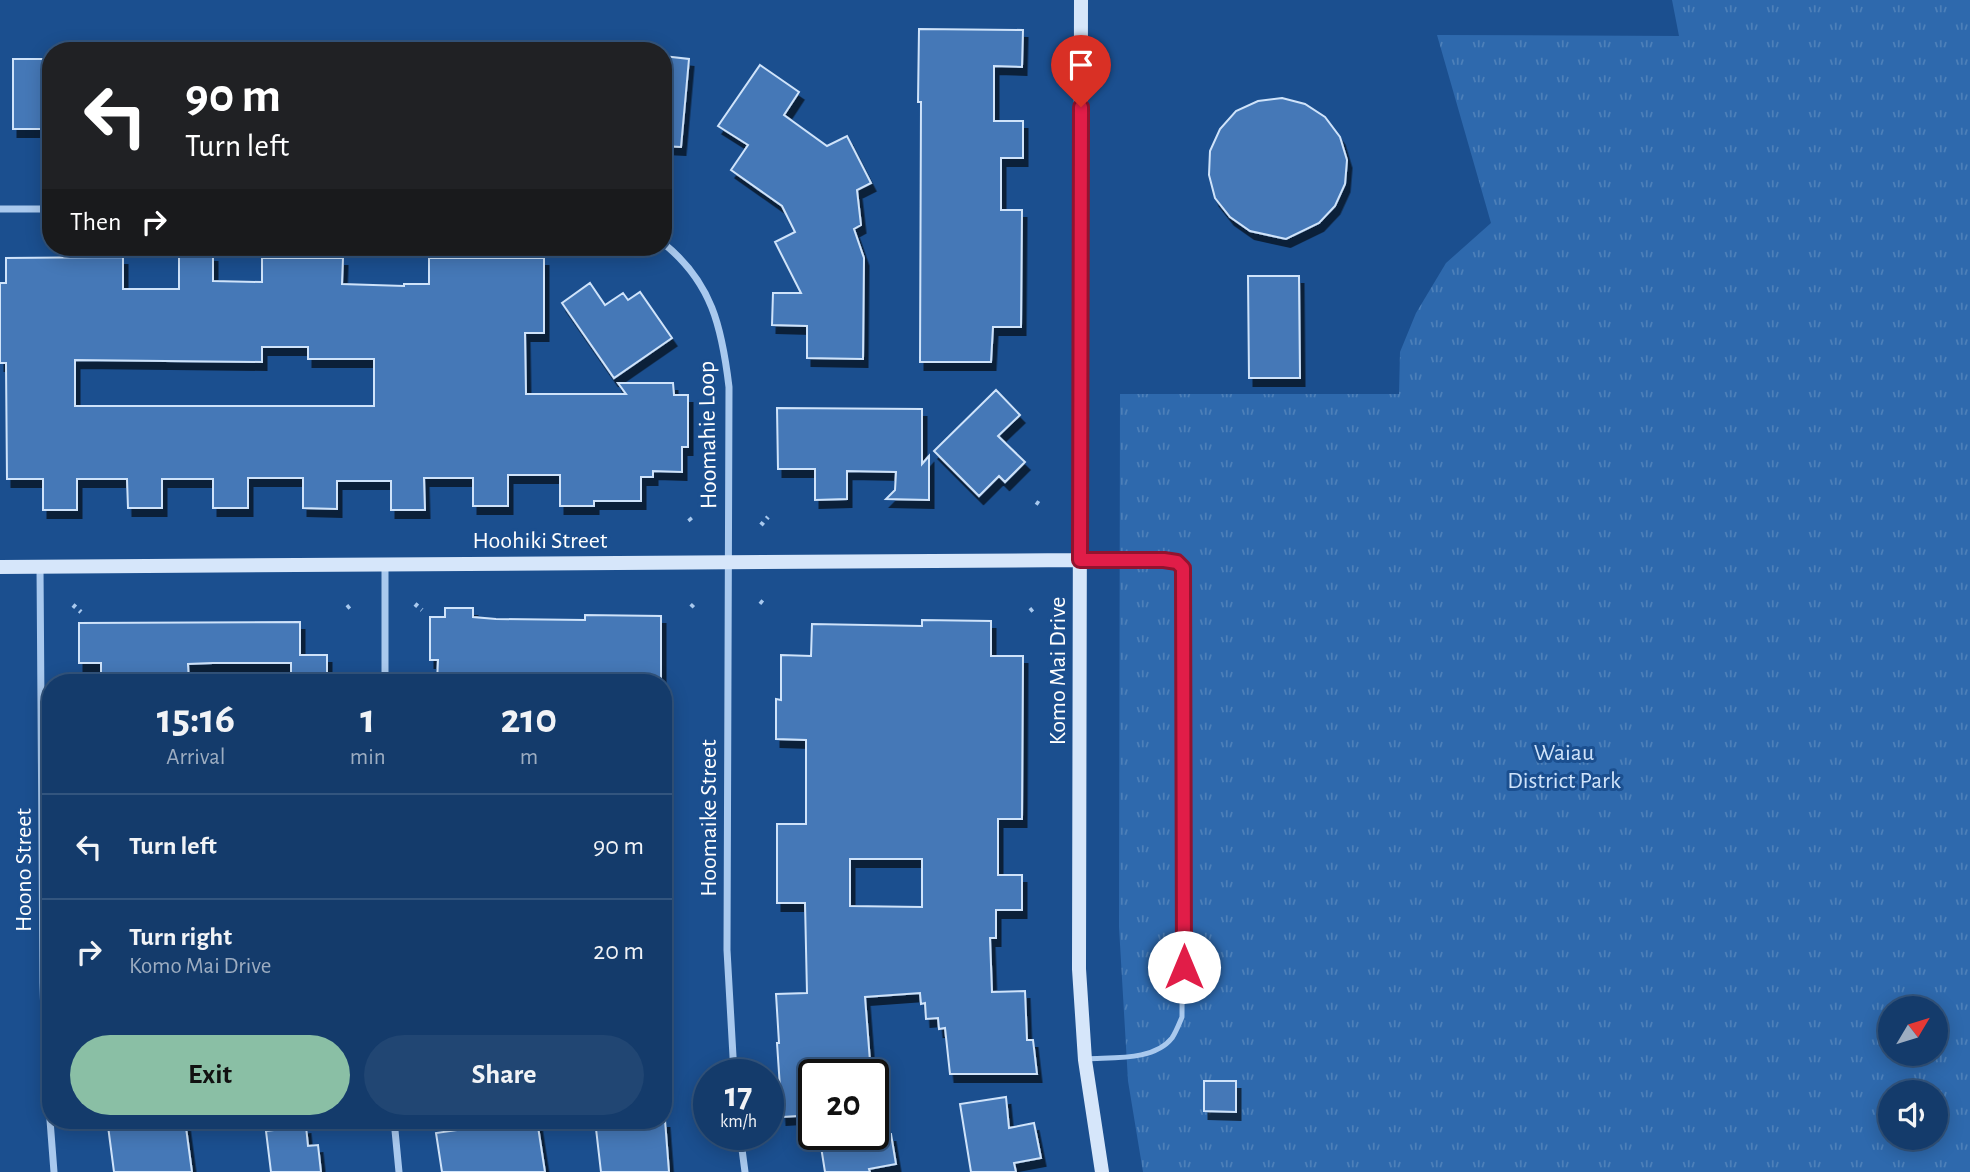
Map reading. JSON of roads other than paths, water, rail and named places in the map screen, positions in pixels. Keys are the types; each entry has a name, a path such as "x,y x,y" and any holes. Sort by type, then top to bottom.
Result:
{"street":[{"name":"Komo Mai Drive","path":"1081,0 1079,969 1086,1060 1102,1172"},
{"path":"0,209 42,209"},
{"name":"Hoomahie Loop","path":"672,251 707,293 725,352 729,387 728,562"},
{"name":"Hoohiki Street","path":"0,567 1080,560"},
{"name":"Hoomaike Street","path":"728,562 727,950 733,1059"},
{"path":"385,564 385,674"},
{"name":"Hoono Street","path":"40,566 42,844"},
{"name":"Hoono Street","path":"51,1129 54,1172"},
{"path":"395,1129 400,1172"},
{"path":"742,1150 745,1172"}],"lane":[{"path":"1080,560 1177,562 1183,568 1184,580 1182,1017 1172,1037 1148,1053 1086,1060"}],"park label":[{"name":"Waiau District Park","path":"1564,766"}]}
